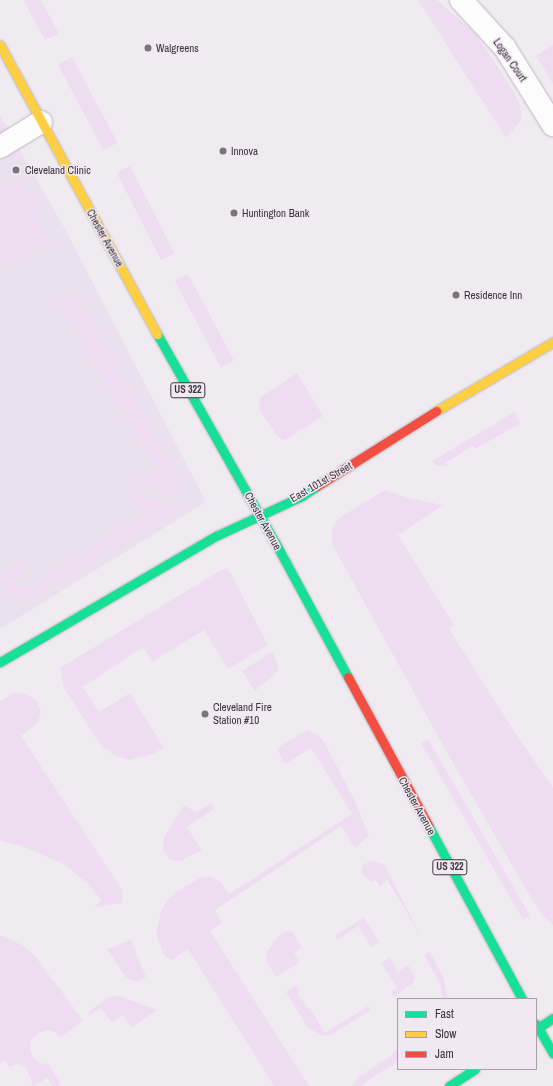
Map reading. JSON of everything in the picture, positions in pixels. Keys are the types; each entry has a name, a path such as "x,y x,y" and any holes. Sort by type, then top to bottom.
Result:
{"main road":[{"name":"Chester Avenue","path":"0,45 203,417 276,544 521,998"},
{"name":"East 101st Street","path":"0,662 216,536 258,514 302,496 427,416 553,342"},
{"path":"553,1018 537,1027 553,1054"},
{"path":"449,1086 473,1070"}],"street":[{"name":"Logan Court","path":"461,0 505,48 553,125"},
{"path":"0,147 41,122"}],"shaded area":[{"path":"23,0 41,0 59,34 45,40"},
{"path":"418,0 437,0 470,29 479,39 512,89 519,102 522,120 506,138"},
{"path":"553,45 553,83 536,56"},
{"path":"72,57 118,143 103,150 58,65"},
{"path":"0,115 66,231 206,502 0,629"},
{"path":"130,166 174,253 161,260 117,173"},
{"path":"9,181 27,187 37,203 40,221 49,240 48,244 23,259 0,268 0,186"},
{"path":"188,274 234,361 221,368 175,281"},
{"path":"76,293 186,491 179,496 136,483 138,479 156,469 60,306 60,301"},
{"path":"297,373 323,416 289,438 283,440 277,436 259,409 259,403 261,397"},
{"path":"514,412 521,423 475,449 473,446 445,463 447,466 436,465 432,461"},
{"path":"385,490 408,498 443,505 398,535 454,625 449,629 512,728 553,788 553,925 541,914 530,896 450,758 332,544 332,528 339,518"},
{"path":"134,495 175,505 179,512 34,597 28,595 22,605 12,597 0,579 2,576 21,565 24,569 23,574 13,578 22,591 142,515 132,498"},
{"path":"228,568 268,645 228,669 204,630 152,662 143,647 83,687 99,712 130,693 164,748 153,754 128,760 114,755 101,746 64,688 60,668 221,570"},
{"path":"272,652 278,664 278,670 255,691 242,671"},
{"path":"12,694 27,694 37,701 41,712 38,723 21,736 123,891 122,903 94,907 101,900 90,886 67,866 27,848 0,840 0,701"},
{"path":"308,730 322,738 356,803 369,836 355,848 341,826 215,910 222,923 210,931 309,1086 274,1086 188,949 172,960 167,958 163,953 156,933 161,912 167,900 177,891 200,878 210,877 220,881 229,894 352,814 311,748 285,764 277,749"},
{"path":"428,739 530,916 523,920 421,743"},
{"path":"211,803 214,809 187,827 202,851 181,861 170,860 163,850 164,837 184,805 196,812"},
{"path":"370,861 384,864 423,940 387,879 381,887 376,880 371,882 366,878 362,872 362,866"},
{"path":"364,917 379,942 371,947 358,926 337,940 335,936"},
{"path":"287,931 292,932 302,947 294,954 300,962 276,977 266,961 267,952 278,936"},
{"path":"0,935 24,946 35,956 83,1020 61,1037 55,1032 46,1030 38,1033 31,1040 30,1051 34,1058 41,1064 48,1063 58,1080 60,1085 58,1086 52,1086 47,1078 33,1086 27,1070 21,1065 17,1064 10,1067 5,1061 0,1064"},
{"path":"131,940 146,977 138,982 130,980 125,976 107,949"},
{"path":"430,952 443,976 448,998 442,998 441,986 424,955"},
{"path":"390,957 398,972 408,965 415,976 414,982 394,997 391,992 397,987 381,963"},
{"path":"296,985 300,991 297,993 308,1008 310,1008 325,1033 368,1006 371,1010 332,1034 324,1036 308,1028 286,992"},
{"path":"113,996 122,997 157,1010 132,1027 123,1015 112,1022 101,1008 90,1015 88,1012 106,999"},
{"path":"397,1048 397,1062 360,1086 352,1086 358,1077 392,1055"}],"traffic: fast":[{"path":"157,334 276,544 348,677"},
{"path":"0,662 216,536 302,496 317,486"},
{"path":"428,825 521,998"},
{"path":"538,1028 553,1018"},
{"path":"537,1026 553,1054"},
{"path":"449,1086 473,1070"}],"traffic: slow":[{"path":"0,45 157,334"},
{"path":"436,411 553,342"}],"traffic: jam":[{"path":"317,486 436,411"},
{"path":"348,677 428,825"}],"place":[{"name":"Walgreens","path":"148,48"},
{"name":"Innova","path":"223,151"},
{"name":"Cleveland Clinic","path":"16,170"},
{"name":"Huntington Bank","path":"234,213"},
{"name":"Residence Inn","path":"456,295"},
{"name":"Cleveland Fire Station #10","path":"205,714"}]}
